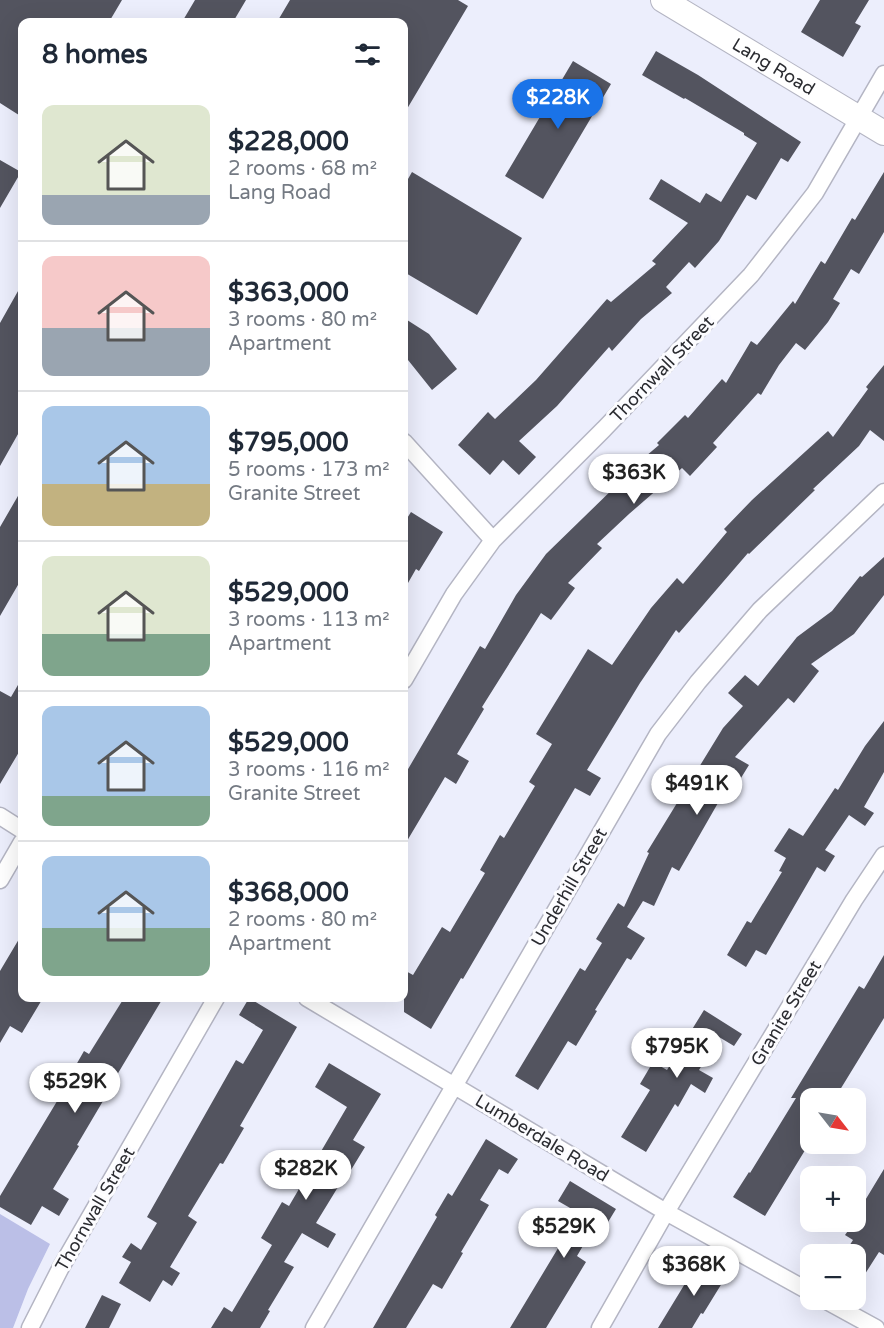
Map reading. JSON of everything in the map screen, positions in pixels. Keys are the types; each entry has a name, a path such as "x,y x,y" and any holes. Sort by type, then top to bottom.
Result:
{"street":[{"name":"Lang Road","path":"663,0 884,133"},
{"name":"Thornwall Street","path":"408,673 454,594 493,540 604,429 751,275 815,192 884,74"},
{"path":"408,446 493,540"},
{"name":"Underhill Street","path":"314,1328 658,734 698,682 760,610 884,492"},
{"path":"0,816 18,827"},
{"path":"0,880 18,849"},
{"name":"Granite Street","path":"600,1328 666,1212 854,900 884,855"},
{"name":"Thornwall Street","path":"30,1328 60,1269 214,1002"},
{"name":"Lumberdale Road","path":"314,1002 666,1212 800,1286"},
{"path":"843,1310 876,1328"}],"shaded area":[{"path":"0,1214 50,1244 28,1289 13,1328 0,1328"}],"building":[{"path":"0,0 122,0 111,18 18,18 18,114 0,103"},
{"path":"195,0 246,0 235,18 184,18"},
{"path":"290,0 458,0 468,6 408,107 408,18 279,18"},
{"path":"820,0 869,0 855,23 861,26 843,57 801,32"},
{"path":"656,51 698,75 801,142 788,162 781,158 756,200 747,195 719,241 695,268 689,262 666,287 672,293 641,319 612,351 609,347 557,406 519,441 536,457 519,475 503,460 490,475 458,445 488,412 495,419 536,380 607,299 611,302 656,264 652,261 688,223 649,199 661,179 700,203 706,193 721,202 757,143 685,98 642,75"},
{"path":"573,61 611,84 543,199 505,176"},
{"path":"0,160 18,170 18,177 0,208"},
{"path":"412,172 522,238 477,315 408,274 408,179"},
{"path":"884,172 884,232 859,274 851,269 833,299 840,303 828,322 805,350 796,343 779,365 761,395 758,393 713,443 717,447 690,476 682,468 597,544 602,548 568,583 575,588 551,620 541,613 482,707 484,709 457,754 469,761 456,784 445,777 408,839 408,769 480,646 485,649 516,595 546,554 621,481 619,479 659,445 657,443 685,415 688,418 722,379 726,383 751,341 757,345 793,301 795,304 821,261 825,264 852,218 855,220"},
{"path":"18,291 18,434 0,466 0,323"},
{"path":"408,321 429,334 457,369 432,390 408,360"},
{"path":"884,365 884,441 870,430 859,446 748,553 679,633 676,630 640,683 587,770 601,778 590,796 575,788 463,979 461,978 431,1029 404,1012 404,1002 408,1002 408,972 413,975 442,927 450,932 485,873 480,870 500,835 504,838 535,786 529,782 552,744 536,734 588,649 612,665 651,608 677,578 683,584 727,532 724,529 752,500 828,431 833,437 868,389 866,387"},
{"path":"18,496 18,585 0,616 0,527"},
{"path":"411,512 443,532 419,571 416,569 408,583 408,517"},
{"path":"884,557 884,595 854,634 811,664 819,671 794,703 788,698 735,757 749,765 736,786 730,782 679,871 672,867 654,906 643,901 627,927 645,938 631,960 627,958 576,1046 568,1041 538,1090 515,1076 580,968 585,971 602,943 596,939 618,903 624,907 649,853 647,852 723,728 743,706 728,693 745,675 758,686 797,637 832,611 860,576 862,577"},
{"path":"18,685 18,754 0,784 0,691 11,697"},
{"path":"884,721 884,772 864,807 874,813 865,826 849,815 825,850 835,856 825,872 817,867 766,955 756,950 746,967 727,955 747,921 751,923 782,872 779,871 786,858 774,851 789,828 803,836 835,788 838,790 865,746"},
{"path":"18,941 18,1002 41,1002 22,1033 10,1026 0,1043 0,971"},
{"path":"884,955 884,1018 841,1088 800,1088 800,1154 803,1154 765,1216 733,1197 796,1098 791,1098 859,986 864,989"},
{"path":"122,1002 161,1002 102,1100 77,1145 79,1146 53,1189 69,1199 59,1216 42,1206 31,1225 0,1207 0,1196 74,1073 72,1072 84,1051 89,1054"},
{"path":"247,1002 256,1002 297,1027 240,1126 244,1128 188,1216 197,1222 170,1267 180,1273 172,1286 163,1280 150,1302 119,1283 131,1262 122,1257 131,1243 141,1250 157,1223 147,1217 236,1060 243,1064 263,1030 239,1015"},
{"path":"704,1010 742,1034 734,1046 719,1037 699,1070 713,1078 705,1093 691,1084 678,1107 675,1104 646,1152 621,1137 650,1090 640,1084 653,1062 667,1070"},
{"path":"329,1063 381,1094 353,1140 365,1147 316,1223 336,1234 328,1248 302,1233 284,1262 294,1267 260,1328 211,1328 224,1307 232,1312 272,1245 261,1238 282,1202 289,1206 347,1107 315,1087"},
{"path":"486,1139 518,1159 508,1174 499,1169 480,1200 489,1205 442,1289 433,1284 406,1328 373,1328 437,1217 435,1215 448,1193 452,1196"},
{"path":"884,1169 884,1255 879,1252 866,1272 866,1244 850,1244 853,1240 845,1235 847,1232 866,1232 866,1199"},
{"path":"570,1181 616,1209 605,1227 597,1222 577,1256 586,1262 546,1328 510,1328 569,1230 567,1229 577,1212 558,1201"},
{"path":"700,1259 727,1275 692,1328 658,1328"},
{"path":"102,1295 121,1304 109,1328 85,1328"}]}
